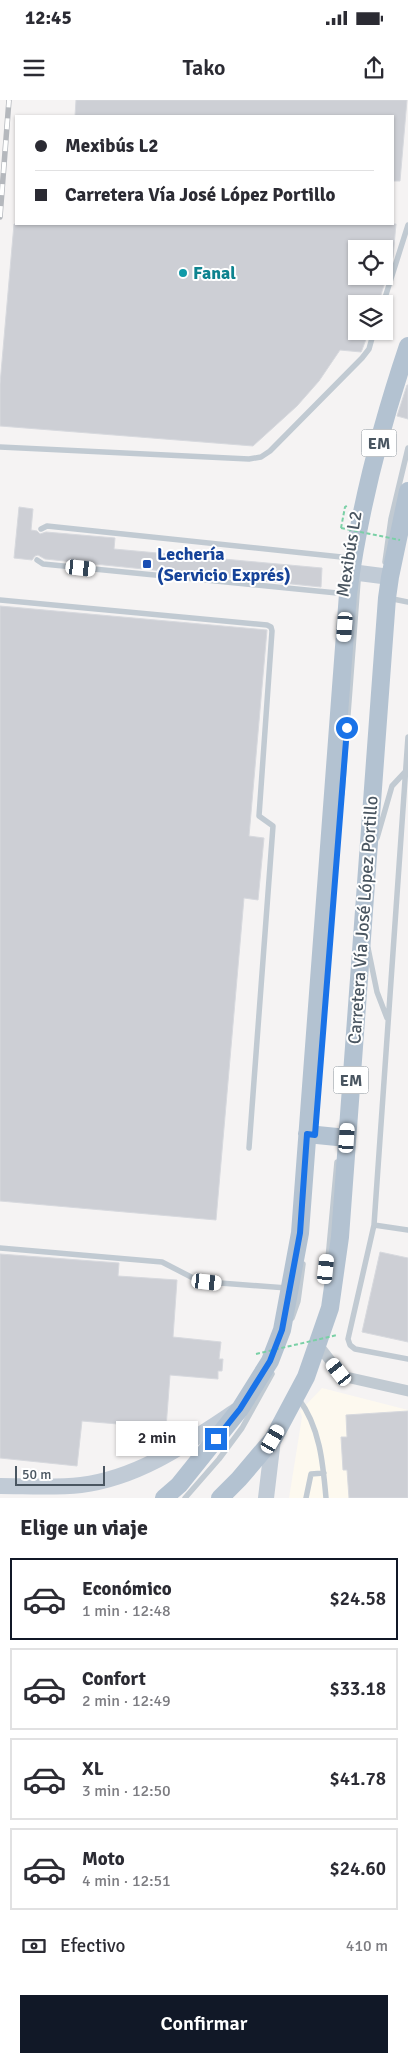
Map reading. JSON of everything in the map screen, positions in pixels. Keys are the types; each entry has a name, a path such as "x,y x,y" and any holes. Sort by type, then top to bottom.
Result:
{"main road":[{"name":"EM","path":"164,1498 179,1485 240,1409 273,1354 282,1330 300,1233 313,1134 348,594 356,567 366,495 377,449 408,346"},
{"name":"Carretera Vía José López Portillo","path":"220,1498 239,1480 297,1397 319,1346 331,1299 340,1237 341,1137 363,924 387,598 386,576 408,491"},
{"path":"356,567 386,576"},
{"path":"313,1134 341,1137"},
{"path":"0,1486 79,1485 106,1480 130,1472 174,1452 240,1409"},
{"path":"266,1498 269,1436"},
{"path":"0,1493 44,1495 51,1498"}],"street":[{"path":"319,1346 339,1372 346,1377 408,1391"}],"lane":[{"path":"386,295 408,225"},
{"path":"0,447 249,459 261,457 270,451 362,358 371,340"},
{"path":"380,469 391,414 408,365"},
{"name":"Mexibús L2","path":"358,891 391,519 408,448"},
{"path":"41,529 46,526 356,567"},
{"path":"37,560 43,564 348,594"},
{"name":"Mexibús L2","path":"341,800 356,567"},
{"path":"387,598 408,602"},
{"path":"0,600 267,625 270,627 272,632 259,816 273,826 249,1148"},
{"path":"408,737 374,1225 348,1339 350,1345 355,1349 408,1359"},
{"path":"368,861 381,827 392,786 406,771"},
{"path":"363,924 377,992 388,1020"},
{"path":"325,1288 338,1156"},
{"path":"307,1236 310,1199"},
{"path":"374,1225 408,1230"},
{"path":"0,1248 162,1262 195,1279 207,1282 290,1288"},
{"path":"283,1346 298,1301 304,1254"},
{"path":"211,1498 230,1480 269,1436 283,1411 299,1375 320,1315"},
{"path":"185,1498 219,1460 242,1428 278,1364"},
{"path":"297,1397 307,1410 315,1427 324,1474 326,1498"},
{"path":"306,1498 311,1474 324,1474"}],"path":[{"path":"345,507 341,528 400,540"},
{"path":"256,1354 337,1335"}],"shaded area":[{"path":"322,1388 408,1410 408,1498 289,1498 302,1417 300,1411"}],"building":[{"path":"76,100 407,100 400,181 394,181 394,115 75,115"},
{"name":"Fanal","path":"14,224 396,224 393,257 393,240 348,240 348,285 384,285 381,295 348,295 348,340 366,340 361,352 340,350 319,381 297,406 253,446 0,426 0,384"},
{"path":"408,385 408,419 397,416"},
{"path":"19,507 33,509 31,530 37,531 40,534 46,532 115,538 114,549 322,568 321,587 45,559 38,555 32,560 14,558"},
{"path":"0,606 267,630 249,836 264,838 258,900 244,898 216,1220 0,1201"},
{"path":"380,1252 408,1258 408,1342 362,1332"},
{"path":"0,1254 119,1263 118,1276 177,1280 173,1337 221,1342 219,1359 223,1359 222,1371 218,1371 218,1379 170,1375 166,1428 82,1421 77,1466 0,1458"},
{"path":"408,1411 408,1498 349,1498 347,1470 343,1470 341,1437 347,1437 346,1415"}],"railway":[{"path":"0,217 9,100"}],"place":[{"name":"Fanal","path":"183,273"},
{"name":"Lechería (Servicio Exprés)","path":"147,564"}],"route":[{"path":"216,1439 240,1409 270,1361 282,1330 285,1316 300,1233 307,1134 315,1135 347,728"}]}
